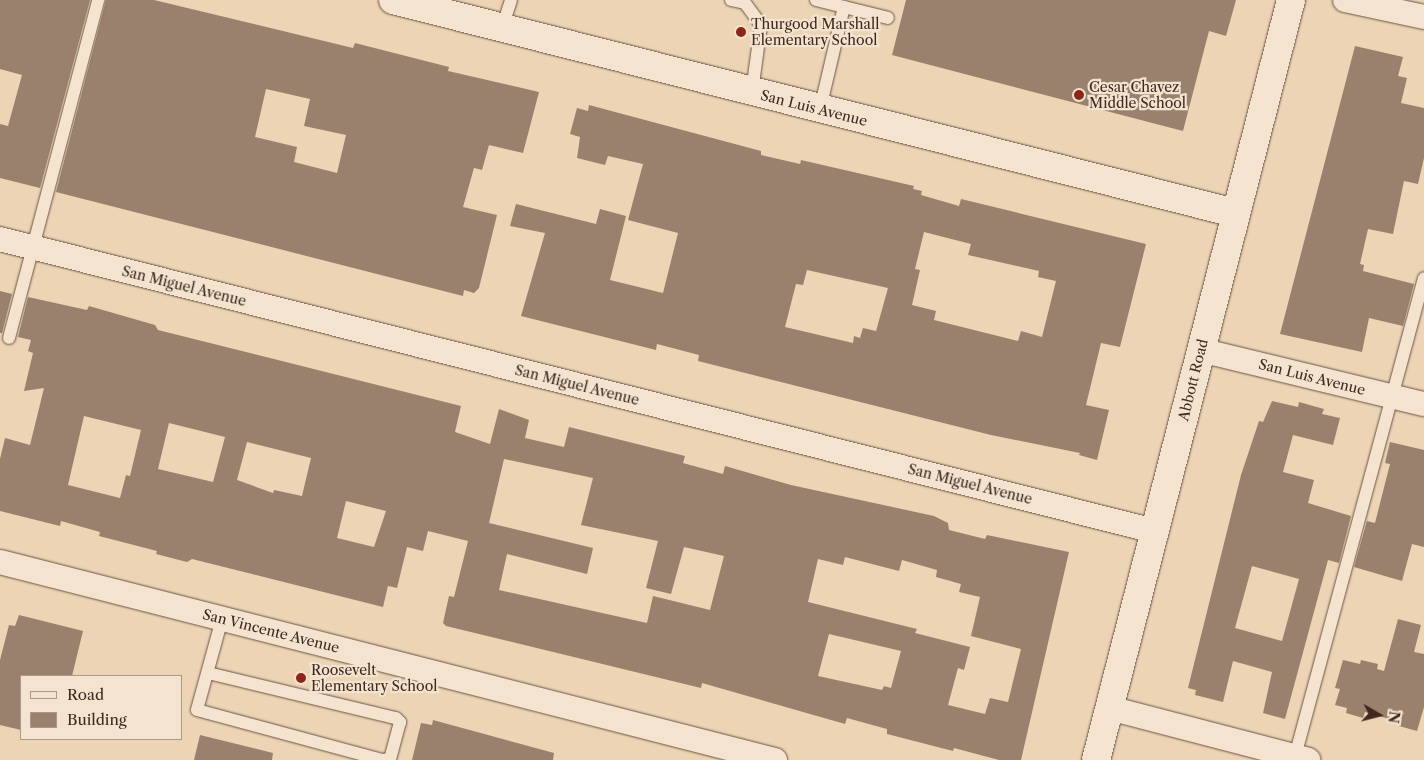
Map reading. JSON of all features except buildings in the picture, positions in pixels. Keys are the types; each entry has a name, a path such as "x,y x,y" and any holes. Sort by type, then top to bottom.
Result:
{"street":[{"name":"San Luis Avenue","path":"393,0 1235,213"},
{"name":"Abbott Road","path":"1096,760 1291,0"},
{"path":"1345,0 1424,17"},
{"name":"San Miguel Avenue","path":"0,239 1154,531"},
{"name":"San Luis Avenue","path":"1200,350 1424,404"},
{"name":"San Vincente Avenue","path":"0,562 776,760"},
{"path":"1109,708 1299,759"}],"lane":[{"path":"9,338 98,0"},
{"path":"502,28 510,0"},
{"path":"731,0 745,3 756,14 761,25 752,92"},
{"path":"816,0 888,18"},
{"path":"820,109 844,7"},
{"path":"1299,759 1391,397 1424,278"},
{"path":"208,672 396,718 400,722 390,759 383,760 197,710 222,619"}],"place":[{"name":"Thurgood Marshall Elementary School","path":"741,32"},
{"name":"Cesar Chavez Middle School","path":"1079,95"},
{"name":"Roosevelt Elementary School","path":"301,678"}]}
